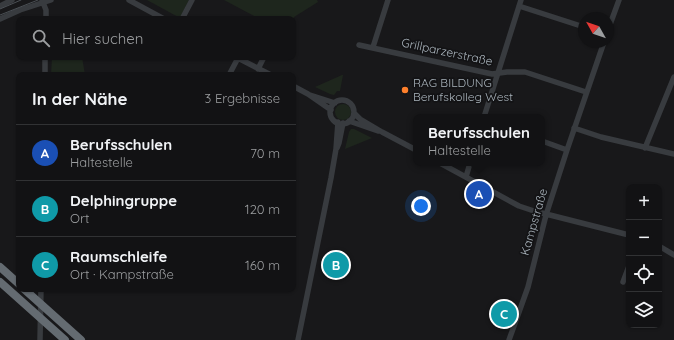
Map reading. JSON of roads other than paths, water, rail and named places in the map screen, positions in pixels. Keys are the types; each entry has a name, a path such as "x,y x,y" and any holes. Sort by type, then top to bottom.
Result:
{"highway":[{"path":"0,267 16,281"},
{"path":"0,282 65,340"},
{"path":"27,292 81,340"}],"street":[{"path":"0,6 12,0"},
{"path":"0,18 20,9 50,0"},
{"path":"129,0 158,16"},
{"path":"184,16 192,0"},
{"path":"373,48 388,0"},
{"path":"614,14 619,0"},
{"path":"43,1 46,16"},
{"path":"485,114 520,3 578,25"},
{"name":"Grillparzerstraße","path":"359,45 492,74 508,72 533,74 586,92"},
{"name":"Kampstraße","path":"509,340 528,287 546,215 602,48"},
{"path":"45,72 46,60"},
{"path":"230,72 236,60"},
{"path":"242,60 264,72"},
{"path":"258,69 262,60"},
{"path":"645,148 674,77"},
{"path":"296,88 331,110"},
{"path":"308,94 334,103"},
{"path":"382,132 349,121 340,123 332,117 331,110 334,103 340,100 346,101 352,106 354,113 360,119 413,148"},
{"path":"349,121 354,113"},
{"path":"298,340 336,149 339,143 340,123"},
{"path":"574,128 601,137 674,154"},
{"path":"545,142 567,150"},
{"path":"446,166 520,206 546,215 626,234"},
{"path":"466,177 469,166"},
{"path":"662,248 674,255"},
{"path":"623,282 626,274"},
{"path":"40,340 41,292"}],"tram line":[{"path":"0,9 21,0"},
{"path":"0,15 38,0"}],"place":[{"name":"RAG BILDUNG Berufskolleg West","path":"405,90"},
{"name":"Berufsschulen","path":"479,194"},
{"name":"Delphingruppe","path":"336,265"},
{"name":"Raumschleife","path":"504,314"}]}
